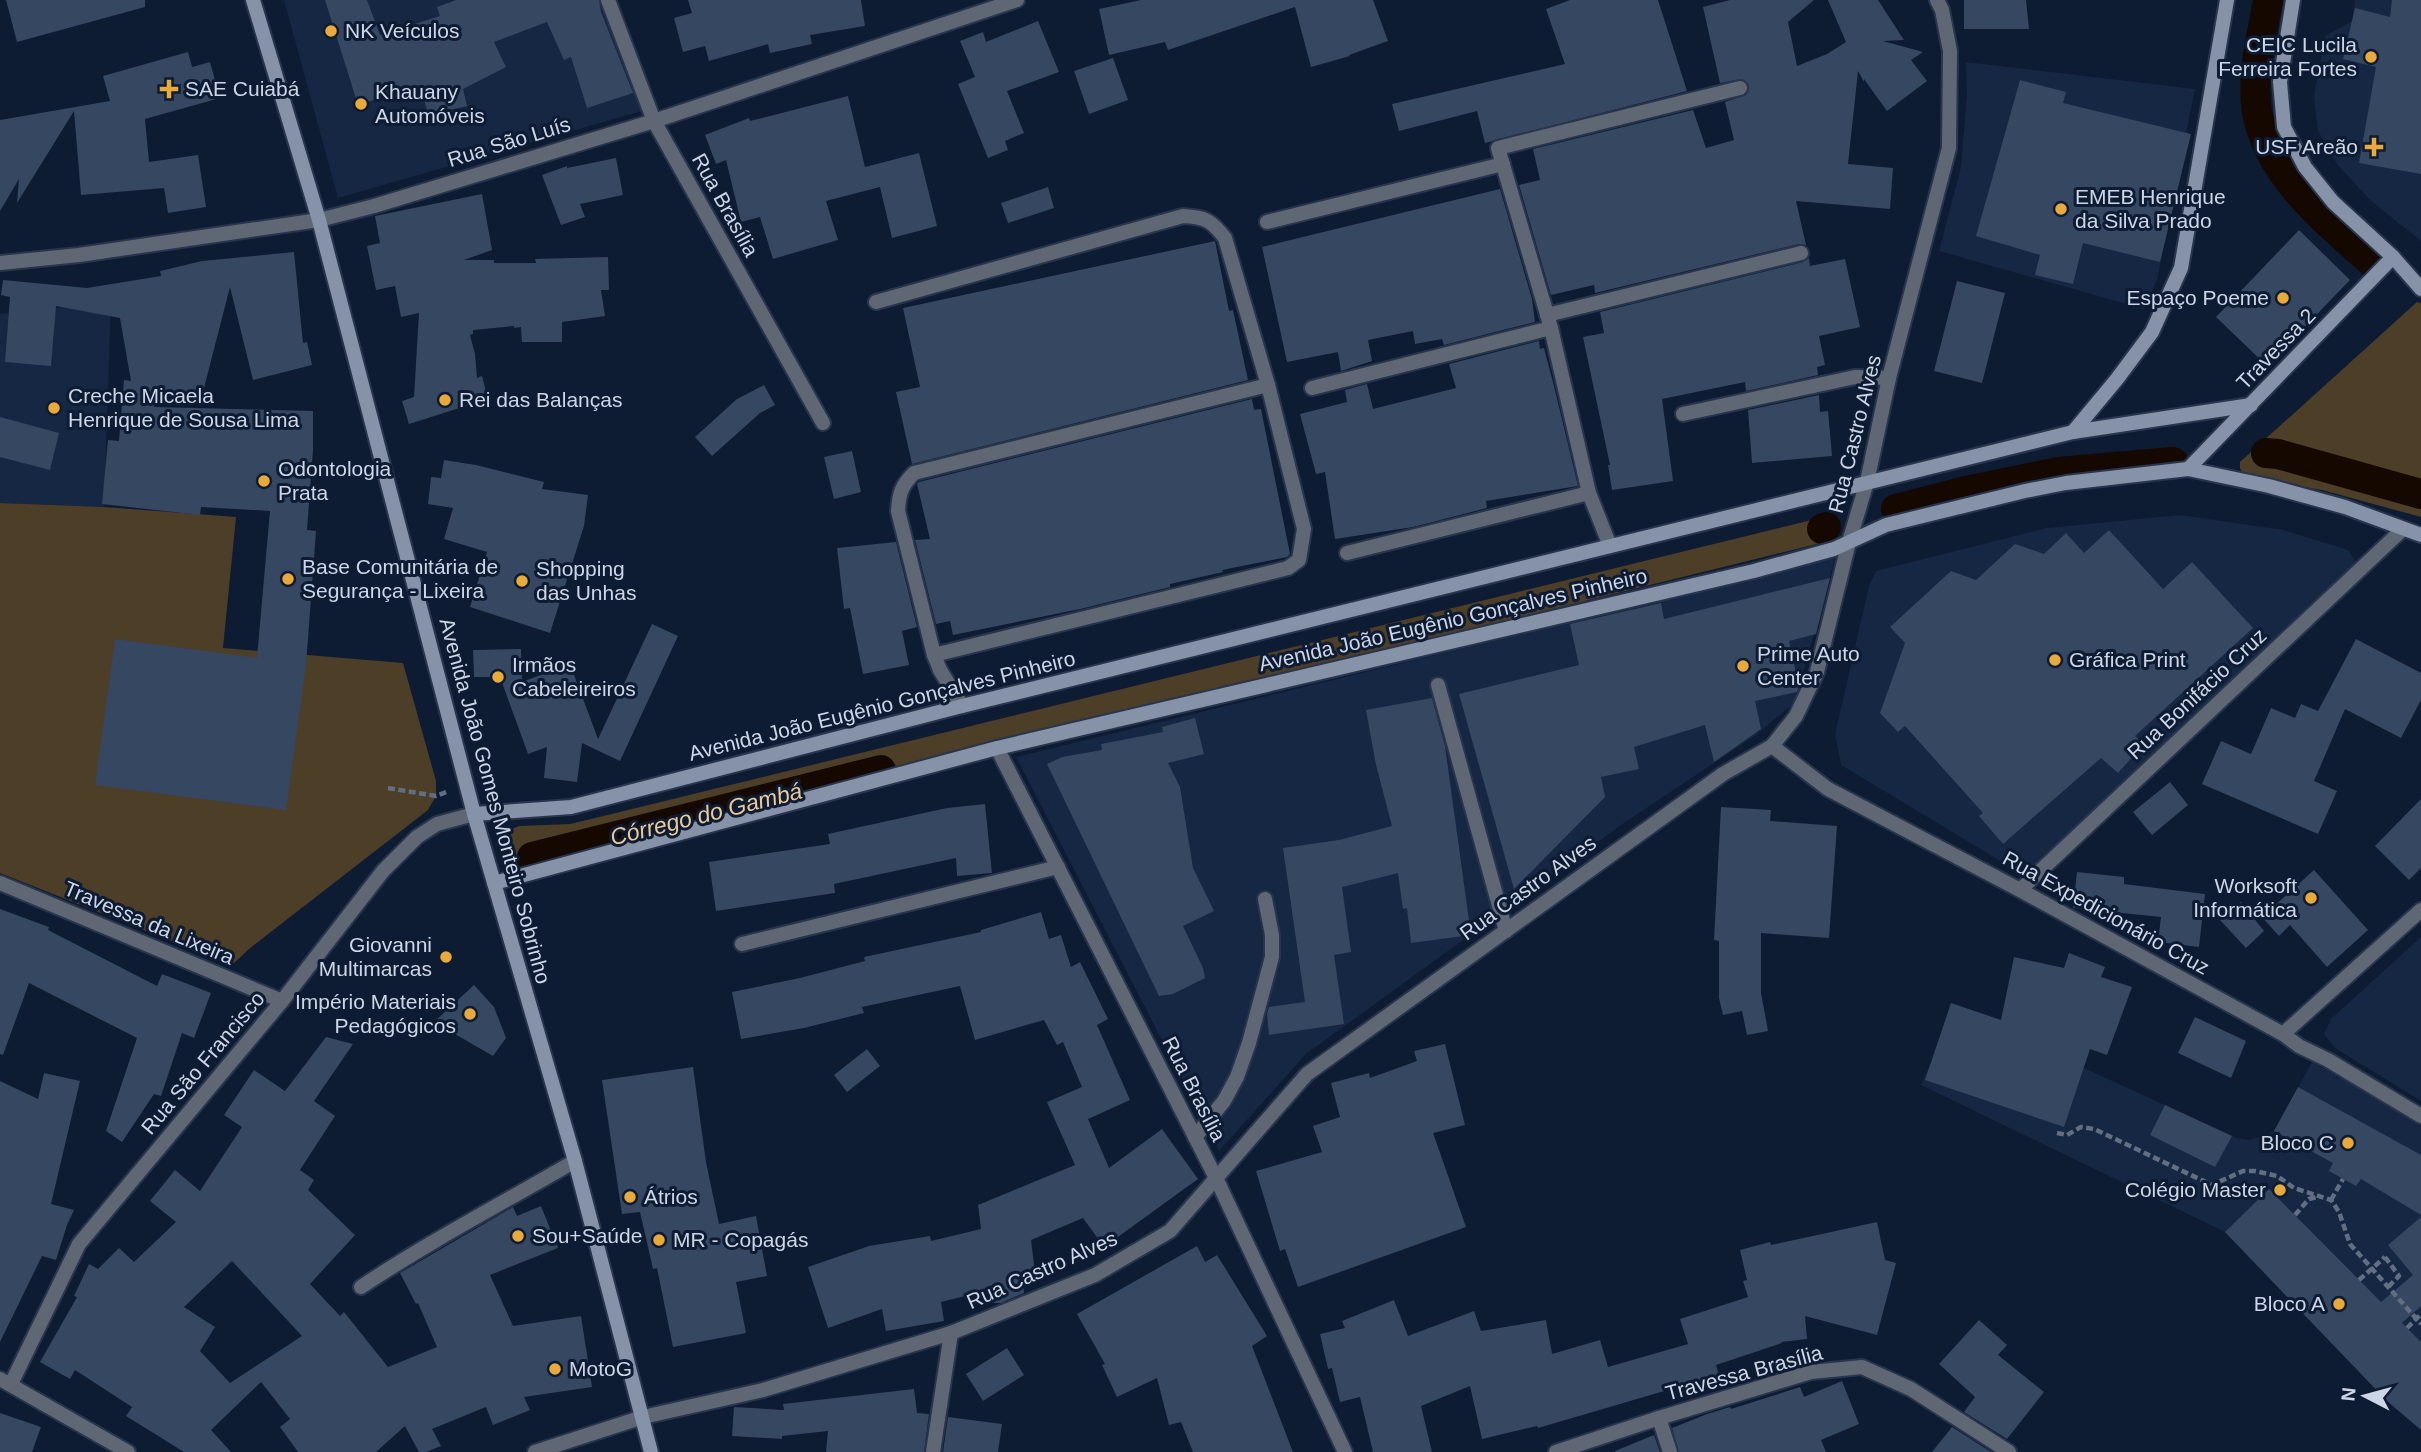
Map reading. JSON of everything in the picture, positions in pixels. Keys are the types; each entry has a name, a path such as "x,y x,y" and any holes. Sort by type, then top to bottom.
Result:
{"street":[{"name":"Avenida João Gomes Monteiro Sobrinho","path":"253,0 319,220 474,814 575,1161 652,1452"},
{"name":"Rua Brasília","path":"608,0 654,121 823,423"},
{"name":"Rua São Luís","path":"0,263 79,255 319,220 374,206 654,121 1017,0"},
{"name":"Rua Castro Alves","path":"535,1452 643,1417 763,1390 951,1334 1095,1275 1170,1231 1307,1074 1723,774 1772,746 1796,716 1817,672 1949,148 1950,51 1942,10 1937,0"},
{"path":"2073,432 2152,332 2181,268 2227,0"},
{"path":"2293,0 2280,82 2284,127 2305,167 2333,202 2393,257 2421,289"},
{"path":"1609,546 1589,493 1549,322 1498,148 1740,88"},
{"path":"1267,222 1503,164"},
{"path":"876,302 1183,216 1204,217 1217,227 1225,238 1268,385 1304,529 1299,560 1288,568 934,655"},
{"path":"1312,388 1801,253"},
{"name":"Travessa 2","path":"2188,469 2393,257"},
{"path":"1683,414 1855,377 1889,378"},
{"path":"962,706 934,655 898,511 899,493 904,484 914,474 1268,385"},
{"name":"Avenida João Eugênio Gonçalves Pinheiro","path":"474,814 571,807 962,706 2073,432 2251,405"},
{"name":"Avenida João Eugênio Gonçalves Pinheiro","path":"494,883 997,748 1754,571 1834,550 1886,525 2025,491 2188,469 2269,486 2345,507 2421,535"},
{"path":"1348,553 1589,493"},
{"name":"Rua Bonifácio Cruz","path":"2020,890 2403,529"},
{"path":"1437,685 1506,931"},
{"name":"Rua Expedicionário Cruz","path":"1772,746 1828,789 2283,1034 2299,1046 2328,1060 2421,1116"},
{"name":"Rua Brasília","path":"997,748 1216,1178 1345,1452"},
{"name":"Rua São Francisco","path":"6,1382 79,1244 282,1001 383,871 417,837 437,824 474,814"},
{"path":"742,944 1058,867"},
{"name":"Travessa da Lixeira","path":"0,883 282,1001"},
{"path":"1195,1137 1224,1101 1237,1077 1249,1043 1272,957 1272,935 1265,899"},
{"path":"2283,1034 2421,911"},
{"path":"360,1287 412,1253 493,1210 575,1161"},
{"path":"933,1452 951,1334"},
{"name":"Travessa Brasília","path":"1556,1452 1811,1372 1862,1367 1911,1389 2009,1452"},
{"path":"6,1382 128,1452"},
{"path":"1659,1418 1670,1452"}],"path":[{"path":"388,788 436,796 468,785"},
{"path":"2057,1133 2067,1135 2081,1127 2094,1129 2212,1185 2243,1171 2255,1171 2277,1176 2294,1188 2331,1200 2339,1212 2348,1241 2421,1324"},
{"path":"2331,1200 2343,1179"},
{"path":"2295,1215 2309,1199 2321,1195"},
{"path":"2360,1280 2385,1257 2399,1276 2388,1287"},
{"path":"2414,1316 2421,1312"},
{"path":"2407,1328 2421,1312"}],"shaded area":[{"path":"284,0 600,0 642,111 338,198"},
{"path":"2355,0 2421,0 2421,241 2369,199 2337,164 2318,131 2314,96 2325,36 2352,21"},
{"name":"EMEB Henrique da Silva Prado","path":"1966,62 2195,89 2157,280 2144,309 1939,251 1961,167 1967,93"},
{"name":"Creche Micaela Henrique de Sousa Lima","path":"111,302 104,507 0,503 0,314"},
{"path":"2417,302 2421,303 2421,485 2271,447 2267,457 2271,460 2302,463 2421,499 2421,517 2322,490 2247,477 2243,474 2240,462"},
{"path":"0,503 104,507 236,517 223,648 403,663 436,781 436,796 428,810 232,965 0,873"},
{"name":"Gráfica Print","path":"2180,515 2284,530 2348,550 2356,562 2357,571 2027,877 1841,765 1835,734 1869,586 1876,571 2047,528"},
{"path":"1820,518 1825,542 885,773 519,869 508,834 519,826 570,824 587,820"},
{"path":"1835,558 1795,702 1756,735 1624,823 1306,1054 1219,1151 1016,757"},
{"path":"2421,937 2421,1101 2335,1048 2324,1034 2331,1019"},
{"name":"Colégio Master","path":"1955,1009 2237,1138 2249,1140 2274,1131 2312,1062 2421,1126 2421,1430 2387,1401 2225,1232 1921,1085"}],"building":[{"path":"6,0 145,0 145,7 17,42"},
{"path":"325,0 367,0 380,35 440,16 437,7 456,0 599,0 601,12 633,93 587,108 571,57 564,60 547,22 494,42 506,67 463,89 467,106 428,115 421,85 358,105"},
{"path":"688,0 861,0 865,26 810,35 812,44 770,53 768,44 709,61 705,46 683,52 674,18 692,13"},
{"path":"1141,0 1373,0 1388,41 1311,67 1295,7 1168,50 1165,42 1109,55 1099,9"},
{"path":"1570,0 1658,0 1687,91 1485,143 1477,111 1399,131 1392,104 1565,64 1546,9"},
{"path":"1730,0 1814,0 1788,22 1797,66 1827,54 1846,42 1828,0 1878,0 1904,40 1883,41 1923,52 1911,60 1927,81 1887,111 1858,71 1848,164 1893,168 1890,209 1796,201 1806,245 1799,244 1595,293 1594,285 1551,295 1519,185 1540,180 1533,149 1693,110 1706,148 1734,140 1725,102 1746,95 1749,86 1742,79 1720,83 1703,7"},
{"path":"1964,0 2026,0 2029,29 1964,29"},
{"path":"2392,0 2421,0 2421,174 2359,163 2376,67 2343,59 2355,8 2390,17"},
{"path":"1038,21 1059,72 1007,91 1024,133 1005,141 1008,150 988,158 958,84 975,77 960,41 983,32 986,42"},
{"path":"188,52 192,67 210,62 220,98 145,119 149,162 198,155 206,207 168,213 164,188 81,195 74,111 17,203 19,179 0,211 0,120 110,101 103,76"},
{"path":"1113,58 1128,100 1089,114 1074,71"},
{"path":"2020,80 2066,92 2063,103 2191,134 2160,262 2083,243 2073,284 2035,275 2040,255 1976,236"},
{"path":"848,96 865,167 919,153 937,226 892,238 880,187 826,201 838,240 773,259 760,217 741,222 726,160 716,164 705,135 749,118 750,121"},
{"path":"616,158 623,195 580,204 585,217 561,225 542,175 567,166"},
{"path":"1048,187 1054,208 1008,223 1001,203"},
{"path":"1500,189 1532,299 1535,322 1444,345 1442,339 1415,344 1413,331 1368,340 1372,361 1341,371 1338,352 1287,362 1262,247"},
{"path":"482,194 492,250 464,260 536,263 535,259 608,257 609,290 601,290 605,316 562,322 562,342 522,342 521,327 514,326 473,330 470,335 477,378 482,376 488,399 409,424 402,401 414,397 419,313 401,317 395,286 376,290 367,246 380,243 375,216"},
{"name":"Espaço Poeme","path":"2299,230 2350,280 2267,366 2216,317"},
{"path":"1215,241 1229,311 1233,310 1248,380 912,464 896,392 920,387 903,308"},
{"path":"294,252 303,343 307,342 312,365 253,380 230,287 203,392 154,404 154,407 313,411 307,530 316,531 306,665 286,810 95,785 115,639 257,658 270,511 201,507 200,515 102,504 108,440 119,441 124,380 131,381 120,318 56,306 51,366 5,362 10,297 1,295 3,280 87,288 161,276 160,271 202,261"},
{"path":"1809,258 1810,266 1845,259 1860,327 1819,336 1825,365 1817,367 1818,375 1746,391 1745,382 1662,399 1673,481 1612,490 1610,465 1583,337 1604,333 1600,312 1803,262"},
{"path":"1957,281 2005,293 1982,383 1934,371"},
{"path":"1539,341 1540,349 1544,348 1578,486 1486,501 1487,508 1413,527 1335,539 1325,472 1316,474 1300,414 1347,402 1345,390 1367,384 1373,409 1456,388 1449,364"},
{"path":"764,385 775,405 760,413 712,456 695,437 737,399"},
{"path":"1819,395 1820,412 1828,411 1832,456 1752,463 1748,410"},
{"path":"1252,399 1254,410 1261,409 1290,554 1287,557 1222,570 1223,572 1170,584 1170,587 1080,609 953,635 950,621 936,624 915,540 930,539 917,484 919,482"},
{"path":"0,417 59,433 50,470 0,457"},
{"path":"852,451 861,492 834,499 824,457"},
{"path":"444,460 544,482 542,489 588,495 584,526 550,633 470,607 487,552 444,539 453,508 428,504 431,477 441,478"},
{"path":"2109,530 2163,589 2192,562 2253,628 2135,736 2144,744 2118,773 2101,758 2003,844 1979,816 1983,813 1905,726 1898,732 1880,713 1905,643 1890,627 1951,571 1976,580 2015,544 2044,554 2066,533 2084,553"},
{"path":"896,542 917,627 902,631 909,665 863,674 850,608 844,609 837,548"},
{"path":"1830,578 1816,634 1789,641 1799,686 1797,692 1755,701 1761,729 1714,762 1705,725 1634,747 1639,769 1601,777 1605,797 1514,889 1459,694 1579,665 1570,624 1661,603 1664,619"},
{"path":"652,624 678,636 620,761 582,743 577,782 544,778 547,747 528,754 500,677 474,677 473,650 521,649 522,682 570,664 598,739"},
{"path":"2356,639 2421,673 2421,700 2401,738 2345,709 2314,781 2337,791 2318,834 2202,784 2221,741 2251,754 2271,708 2295,718 2301,704 2318,711"},
{"path":"1432,698 1445,746 1471,935 1411,943 1407,908 1403,909 1398,873 1342,887 1351,952 1334,955 1344,1024 1269,1035 1269,1007 1305,1002 1283,848 1339,840 1392,826 1376,765 1366,710"},
{"path":"1195,718 1204,754 1168,763 1180,787 1193,868 1214,911 1183,926 1205,978 1173,994 1159,996 1047,764 1062,757 1102,750 1101,744 1163,732 1162,727"},
{"path":"2170,782 2188,805 2152,835 2133,812"},
{"path":"2421,799 2421,868 2409,880 2375,846"},
{"path":"985,804 992,873 957,876 956,858 834,884 835,893 716,911 709,862 830,844 828,834 947,808"},
{"path":"1721,807 1771,810 1770,821 1837,826 1829,938 1761,933 1761,993 1768,1031 1747,1035 1742,1011 1723,1015 1719,998 1719,941 1714,940"},
{"name":"Worksoft Informática","path":"2314,870 2368,930 2327,967 2290,925 2279,936 2262,917"},
{"path":"2077,872 2124,877 2124,884 2205,894 2199,947 2158,942 2161,917 2073,908"},
{"path":"2241,902 2264,931 2246,948 2220,920"},
{"path":"0,909 49,927 48,930 157,986 162,974 211,993 194,1038 182,1033 161,1096 154,1094 122,1142 106,1131 137,1038 29,983 3,1055 0,1054"},
{"path":"1041,912 1049,939 1061,935 1071,967 1080,962 1108,1019 1097,1025 1130,1100 1088,1119 1109,1168 1162,1129 1198,1179 1104,1247 1083,1218 1031,1240 1036,1280 1023,1282 1024,1293 1001,1303 991,1303 989,1290 941,1302 944,1321 886,1331 882,1309 828,1328 808,1267 869,1246 930,1236 931,1241 981,1229 978,1205 1075,1165 1047,1102 1082,1087 1063,1042 1057,1045 1044,1020 975,1040 960,986 862,1007 864,1013 804,1028 741,1039 732,992 865,961 864,957 981,932"},
{"path":"2069,953 2105,967 2101,977 2132,987 2107,1055 2090,1049 2064,1127 1925,1080 1951,1003 2001,1020 2014,957 2064,968"},
{"name":"Império Materiais Pedagógicos","path":"474,985 494,1007 506,1038 493,1056 434,1022"},
{"path":"2195,1017 2246,1041 2231,1078 2178,1053"},
{"path":"326,1037 353,1044 314,1101 335,1116 300,1170 314,1180 308,1190 355,1235 310,1284 340,1316 344,1312 388,1367 437,1347 418,1303 416,1304 400,1273 513,1207 517,1216 541,1206 558,1248 490,1275 513,1326 581,1316 592,1387 524,1397 530,1410 493,1425 486,1407 432,1429 441,1446 426,1452 419,1452 405,1426 376,1452 298,1452 280,1427 290,1419 261,1382 211,1430 231,1452 184,1452 126,1416 132,1407 75,1370 70,1379 40,1362 77,1297 74,1296 89,1264 98,1269 119,1248 134,1262 176,1222 150,1201 175,1170 200,1191 242,1127 224,1115 254,1070 285,1091","holes":["232,1261 302,1336 230,1383 200,1351 215,1327 184,1307"]},
{"path":"1445,1044 1465,1125 1433,1133 1466,1227 1298,1287 1285,1249 1280,1251 1256,1171 1322,1152 1313,1126 1340,1117 1331,1083 1369,1073 1370,1078 1417,1061 1414,1051"},
{"path":"867,1049 880,1066 847,1092 834,1075"},
{"path":"693,1067 706,1162 719,1224 756,1216 767,1276 736,1282 746,1333 673,1347 657,1268 653,1269 640,1212 622,1214 602,1080"},
{"path":"44,1073 80,1081 51,1204 74,1210 56,1260 42,1256 0,1342 0,1081 38,1099"},
{"name":"Bloco C","path":"2298,1087 2421,1155 2421,1215 2361,1179 2356,1186 2329,1171 2333,1163 2274,1131"},
{"path":"2165,1105 2232,1136 2215,1167 2150,1135"},
{"name":"Bloco A","path":"2269,1189 2381,1302 2413,1275 2388,1245 2421,1217 2421,1306 2402,1323 2421,1342 2421,1430 2387,1401 2225,1232"},
{"path":"1877,1222 1885,1260 1896,1263 1877,1335 1805,1316 1807,1339 1781,1342 1716,1365 1719,1375 1538,1428 1537,1426 1482,1439 1470,1386 1421,1406 1432,1452 1373,1452 1360,1397 1340,1402 1332,1368 1328,1369 1320,1334 1345,1328 1342,1321 1394,1300 1408,1336 1474,1311 1481,1331 1546,1320 1552,1354 1600,1340 1608,1367 1688,1344 1680,1319 1748,1297 1743,1281 1747,1280 1740,1250"},
{"path":"1197,1246 1205,1262 1217,1255 1267,1336 1252,1346 1293,1452 1193,1452 1181,1422 1169,1425 1157,1378 1117,1397 1102,1365 1105,1364 1077,1314"},
{"path":"1979,1320 2007,1345 1998,1355 2044,1392 2007,1439 1964,1412 1975,1397 1939,1364"},
{"path":"1007,1348 1024,1375 983,1401 966,1374"},
{"path":"1842,1381 1859,1424 1821,1440 1826,1452 1679,1452 1672,1428 1707,1414 1800,1387 1804,1397"},
{"path":"914,1389 917,1413 929,1414 924,1452 826,1452 828,1431 782,1436 782,1439 732,1436 734,1407 784,1410 783,1404"},
{"path":"0,1413 41,1427 32,1452 0,1452"},
{"path":"948,1417 1002,1424 998,1452 943,1452"},
{"path":"1952,1427 1991,1452 1932,1452"},
{"path":"1654,1435 1660,1452 1615,1452 1615,1451"}],"waterway":[{"path":"2268,0 2255,84 2257,112 2264,136 2274,158 2303,198 2376,266"},
{"name":"Córrego do Gambá","path":"2266,453 2278,454 2421,494"},
{"name":"Córrego do Gambá","path":"1896,509 2059,472 2173,462"},
{"name":"Córrego do Gambá","path":"1822,529 1826,527"},
{"name":"Córrego do Gambá","path":"532,857 881,770"}],"place":[{"name":"NK Veículos","path":"331,31"},
{"name":"CEIC Lucila Ferreira Fortes","path":"2371,57"},
{"name":"SAE Cuiabá","path":"169,89"},
{"name":"Khauany Automóveis","path":"361,104"},
{"name":"USF Areão","path":"2374,147"},
{"name":"EMEB Henrique da Silva Prado","path":"2061,209"},
{"name":"Espaço Poeme","path":"2283,298"},
{"name":"Rei das Balanças","path":"445,400"},
{"name":"Creche Micaela Henrique de Sousa Lima","path":"54,408"},
{"name":"Odontologia Prata","path":"264,481"},
{"name":"Base Comunitária de Segurança - Lixeira","path":"288,579"},
{"name":"Shopping das Unhas","path":"522,581"},
{"name":"Gráfica Print","path":"2055,660"},
{"name":"Prime Auto Center","path":"1743,666"},
{"name":"Irmãos Cabeleireiros","path":"498,677"},
{"name":"Worksoft Informática","path":"2311,898"},
{"name":"Giovanni Multimarcas","path":"446,957"},
{"name":"Império Materiais Pedagógicos","path":"470,1014"},
{"name":"Bloco C","path":"2348,1143"},
{"name":"Colégio Master","path":"2280,1190"},
{"name":"Átrios","path":"630,1197"},
{"name":"Sou+Saúde","path":"518,1236"},
{"name":"MR - Copagás","path":"659,1240"},
{"name":"Bloco A","path":"2339,1304"},
{"name":"MotoG","path":"555,1369"}]}
